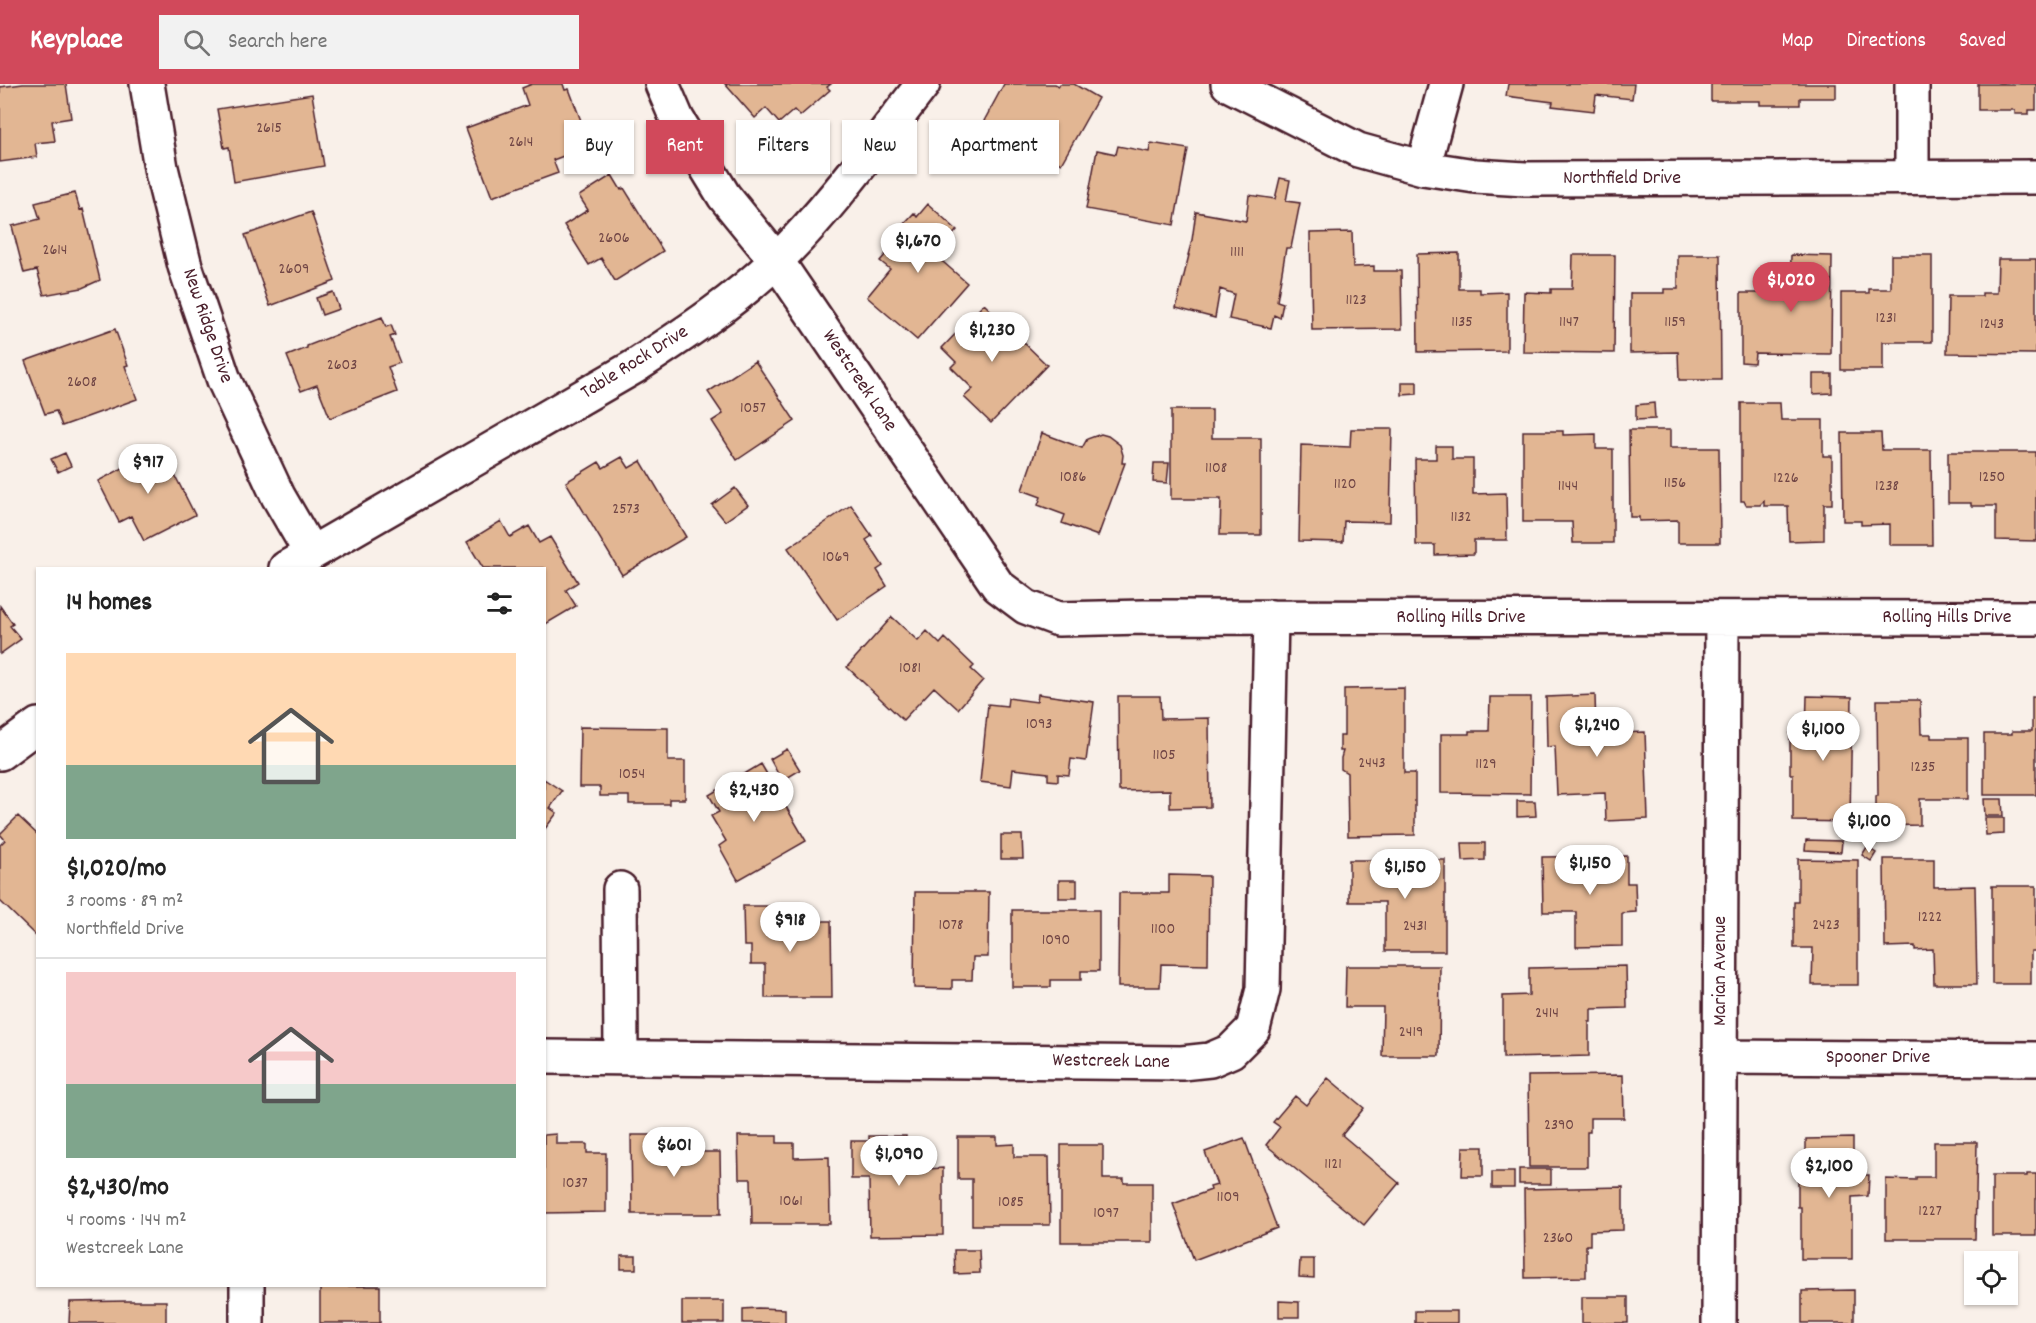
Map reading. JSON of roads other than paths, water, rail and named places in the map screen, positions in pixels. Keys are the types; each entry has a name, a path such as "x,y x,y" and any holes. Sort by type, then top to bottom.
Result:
{"street":[{"name":"New Ridge Drive","path":"147,84 161,168 185,266 224,380 278,496 298,561"},
{"name":"Westcreek Lane","path":"662,84 677,119 724,196 776,260 941,502"},
{"name":"Table Rock Drive","path":"298,561 634,367 687,332 739,293 776,260 825,207 923,84"},
{"name":"Northfield Drive","path":"1228,84 1358,150 1423,168 1475,176 1526,179 2036,177"},
{"path":"1423,168 1446,84"},
{"path":"1912,84 1912,177"},
{"name":"Rolling Hills Drive","path":"941,502 998,586 1026,607 1058,619 2036,618"},
{"name":"Westcreek Lane","path":"546,1057 1182,1063 1210,1060 1231,1051 1253,1029 1263,989 1271,617"},
{"name":"Marian Avenue","path":"1719,1323 1722,618"},
{"path":"0,753 36,726"},
{"path":"620,889 621,1057"},
{"name":"Spooner Drive","path":"1721,1057 2036,1059"},
{"path":"247,1287 247,1323"}]}
